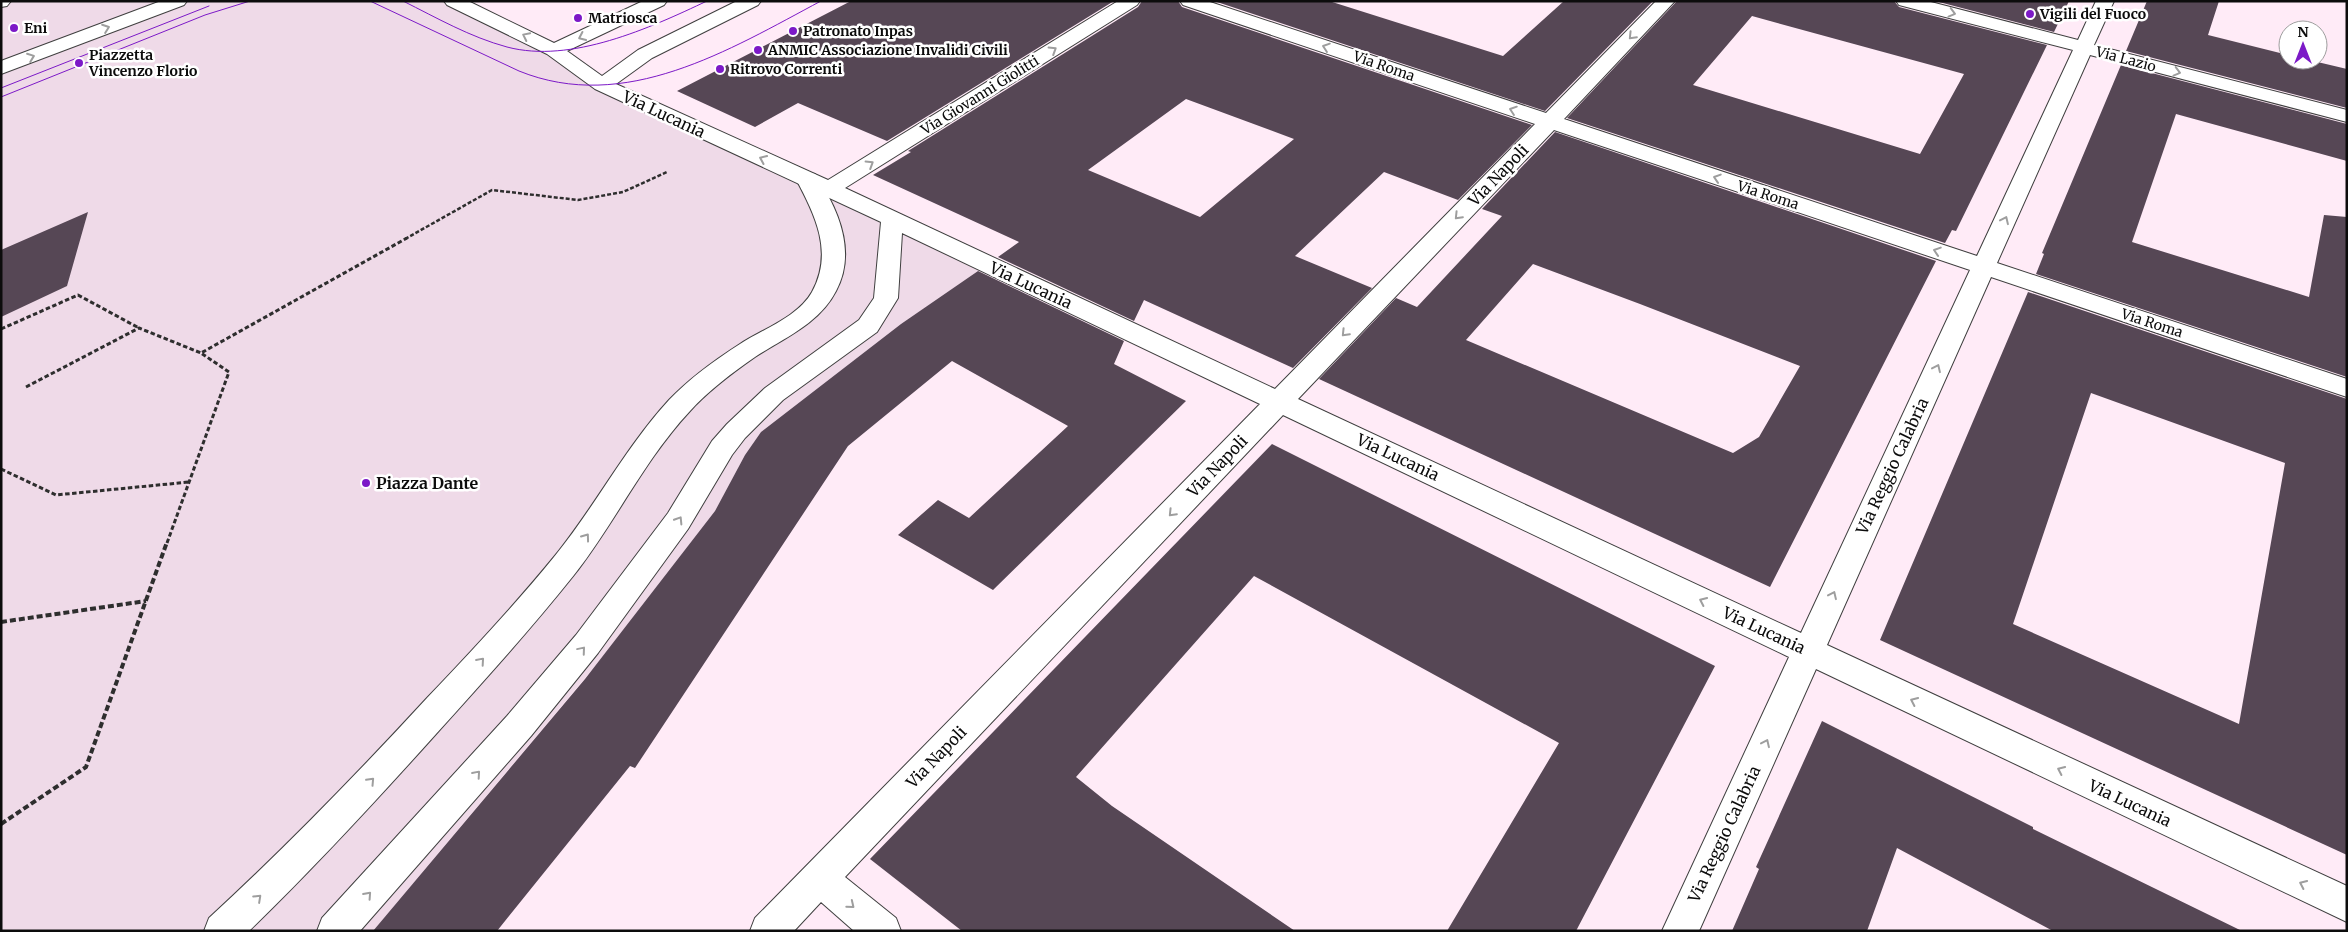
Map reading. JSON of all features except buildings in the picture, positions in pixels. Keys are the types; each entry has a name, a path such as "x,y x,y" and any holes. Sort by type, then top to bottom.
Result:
{"street":[{"path":"1,68 178,1"},
{"name":"Via Lucania","path":"453,1 554,50 602,85 818,184 2347,905"},
{"path":"554,50 658,1"},
{"path":"602,85 645,54 752,1"},
{"name":"Via Giovanni Giolitti","path":"818,184 1131,1"},
{"name":"Via Roma","path":"1189,1 2347,388"},
{"name":"Via Napoli","path":"768,931 1666,1"},
{"name":"Via Lazio","path":"1905,1 2347,116"},
{"name":"Via Reggio Calabria","path":"1680,931 2105,1"},
{"path":"222,931 281,876 397,754 517,620 582,542 656,433 680,405 705,382 746,351 805,314 823,294 834,267 834,245 818,184"},
{"path":"335,931 500,748 587,644 643,571 678,521 722,448 736,430 774,394 868,326 886,298 892,219"},
{"path":"819,878 883,931"}],"path":[{"path":"201,352 492,190 578,200 623,192 667,172"},
{"path":"1,329 78,295 139,328 201,352 229,372 86,767 1,824"},
{"path":"26,387 139,328"},
{"path":"1,468 56,495 189,482"},
{"path":"1,622 146,601"}],"shaded area":[{"name":"Piazza Dante","path":"453,1 602,85 988,264 901,324 761,432 745,455 715,511 596,665 373,931 1,931 1,2"}],"tram line":[{"path":"1,97 205,15 250,1"},
{"path":"370,1 519,71 559,82 598,85 637,81 713,56 750,39 821,1"},
{"path":"403,1 480,38 507,47 532,51 557,51 610,40 661,22 707,1"},
{"path":"1,88 209,6"}],"place":[{"name":"Vigili del Fuoco","path":"2030,14"},
{"name":"Matriosca","path":"578,18"},
{"name":"Eni","path":"14,28"},
{"name":"Patronato Inpas","path":"793,31"},
{"name":"ANMIC Associazione Invalidi Civili","path":"758,50"},
{"name":"Piazzetta Vincenzo Florio","path":"79,63"},
{"name":"Ritrovo Correnti","path":"720,69"},
{"name":"Piazza Dante","path":"366,483"}]}
